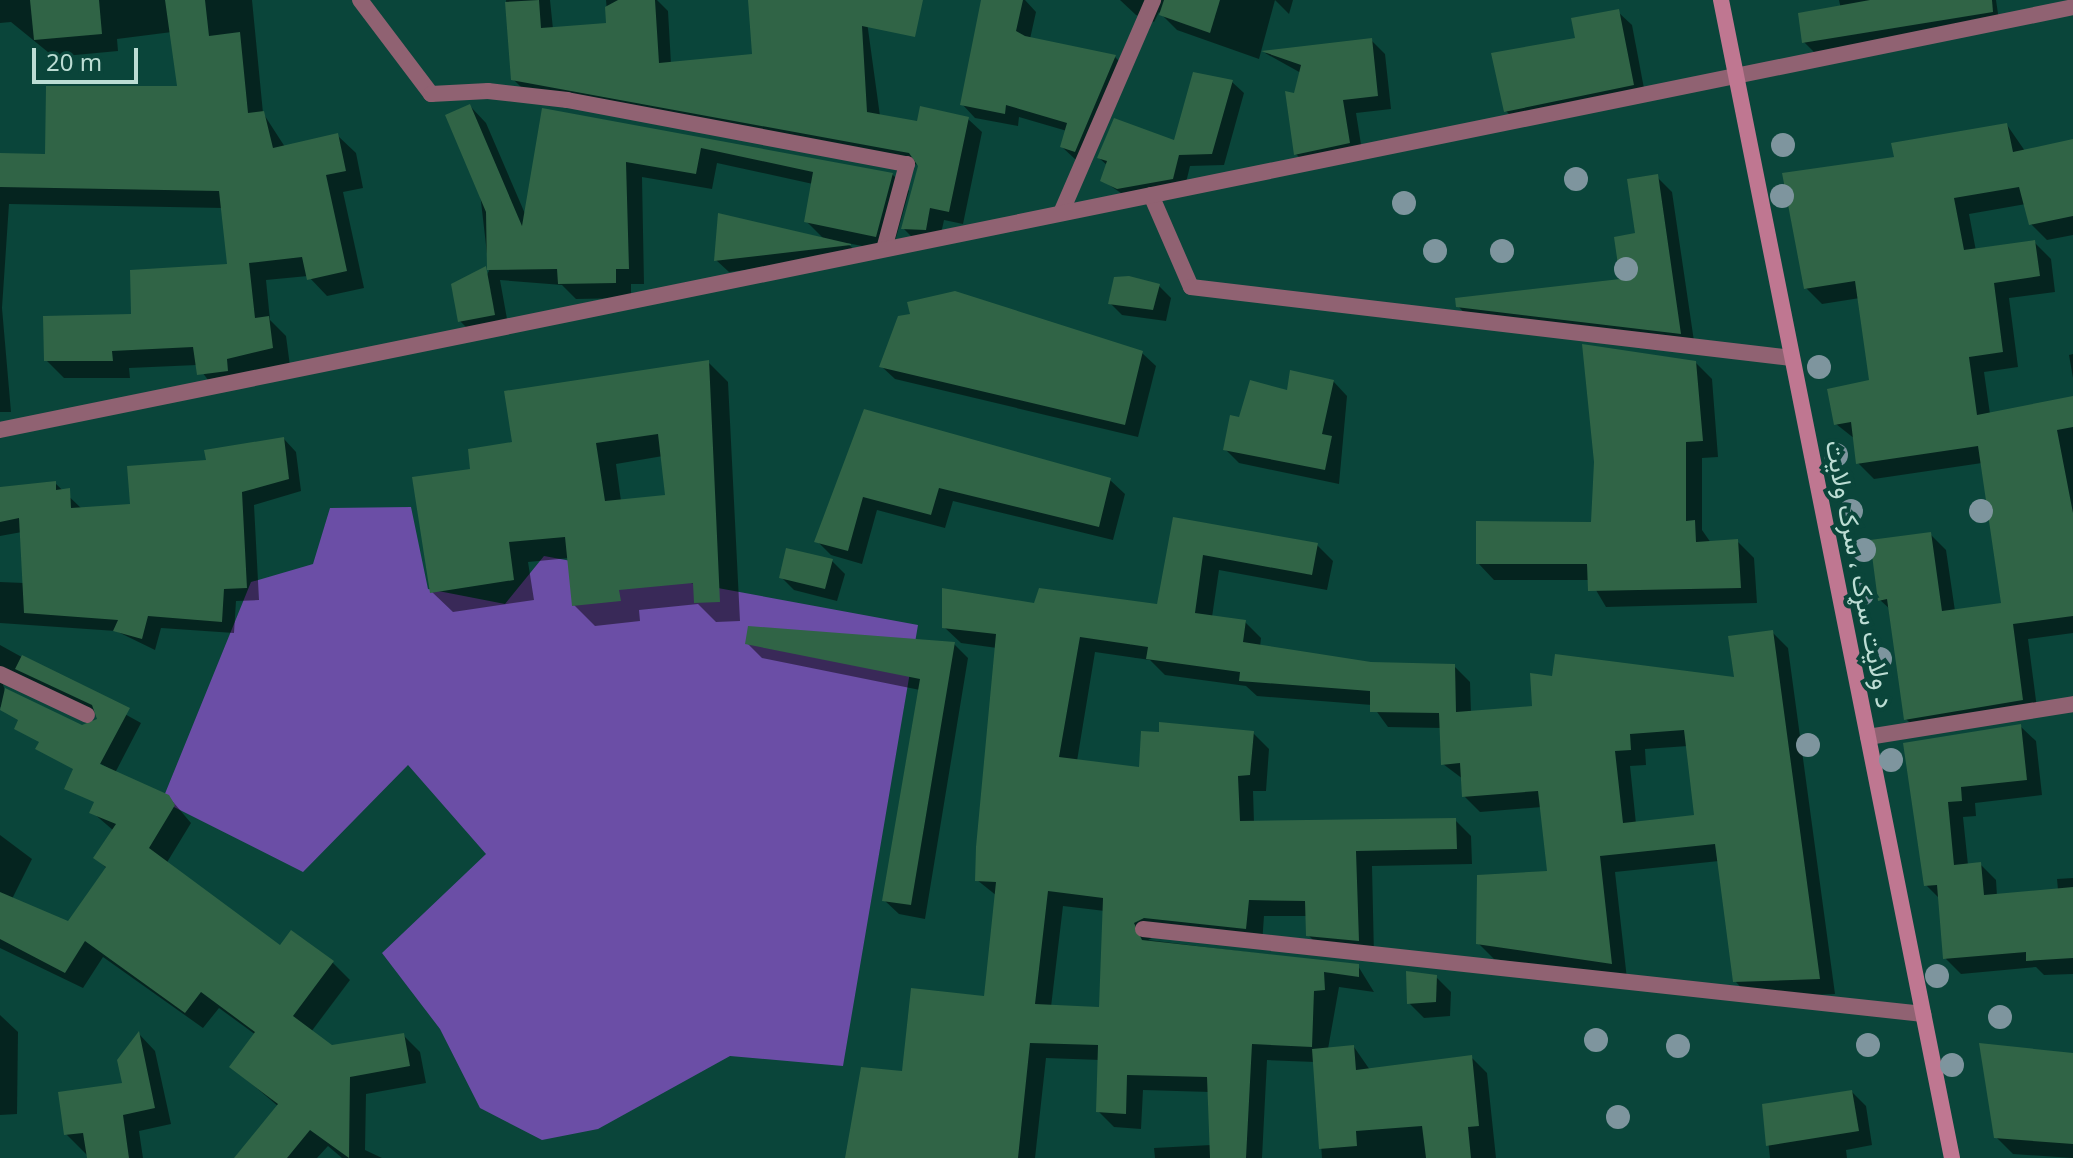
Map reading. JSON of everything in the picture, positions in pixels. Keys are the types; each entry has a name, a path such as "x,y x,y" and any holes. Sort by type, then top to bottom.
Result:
{"main road":[{"name":"د ولایت سړک ، سرک ولایت","path":"1721,0 1952,1158"}],"street":[{"path":"360,0 431,94 488,91 567,100 907,164 884,249"},
{"path":"1061,213 1153,0"},
{"path":"0,430 2073,7"},
{"path":"1151,195 1191,287 1792,358"},
{"path":"0,674 87,715"},
{"path":"1868,737 2073,704"},
{"path":"1143,929 1923,1014"}],"shaded area":[{"path":"411,507 428,589 505,604 544,556 918,625 843,1066 730,1056 598,1129 542,1140 480,1108 440,1029 382,953 486,854 408,765 303,872 162,801 251,582 313,564 330,508"}],"building":[{"path":"30,0 99,0 102,34 34,40"},
{"path":"165,0 205,0 209,36 240,32 248,113 264,111 273,148 338,133 346,171 326,175 347,271 307,280 302,257 249,263 255,318 269,316 273,348 227,359 228,371 197,375 193,347 112,351 113,361 44,361 43,316 131,314 130,270 227,264 219,191 0,187 0,153 45,154 46,86 177,86"},
{"path":"539,0 541,28 606,23 605,7 618,0 655,0 659,63 752,54 748,0 923,0 915,37 862,26 867,112 917,121 920,106 969,117 949,212 930,208 926,230 901,229 918,166 909,153 511,80 505,2"},
{"path":"981,0 1023,0 1016,31 1025,36 1116,55 1075,152 1060,147 1067,123 1006,105 1005,114 960,105"},
{"path":"1164,0 1220,0 1210,33 1159,15"},
{"path":"1870,0 1992,0 1993,12 1802,43 1798,13"},
{"path":"1619,9 1634,85 1504,112 1491,53 1575,38 1571,18"},
{"path":"1372,38 1378,96 1343,100 1350,143 1294,155 1285,91 1294,93 1301,65 1261,51"},
{"path":"1193,72 1233,80 1212,154 1179,155 1173,179 1117,189 1100,181 1107,161 1097,158 1114,118 1174,140"},
{"path":"470,104 522,226 542,108 893,173 876,237 804,222 813,172 701,148 696,174 626,162 629,269 616,269 616,283 558,284 557,269 487,270 486,212 445,115"},
{"path":"2007,123 2013,152 2073,139 2073,216 2029,225 2019,187 1954,198 1964,250 2035,240 2040,276 1994,283 2003,352 1969,357 1977,415 2073,396 2073,427 2057,430 2073,513 2073,616 2013,624 2023,700 1904,720 1887,599 1878,601 1870,540 1931,532 1942,611 2001,603 1978,446 1856,464 1851,422 1834,425 1827,389 1869,380 1855,281 1804,289 1782,173 1894,157 1891,143"},
{"path":"1658,174 1681,334 1456,307 1455,298 1620,279 1614,237 1635,233 1627,179"},
{"path":"718,213 851,244 851,245 714,261"},
{"path":"486,266 495,315 458,322 451,284"},
{"path":"1129,276 1160,284 1153,310 1108,304 1114,277"},
{"path":"955,291 1143,351 1125,425 879,367 898,316 910,314 907,302"},
{"path":"1582,344 1696,361 1703,441 1686,442 1686,521 1695,520 1696,542 1738,539 1741,588 1588,591 1587,564 1476,564 1476,521 1591,522 1594,462"},
{"path":"709,360 720,602 694,603 693,583 619,590 621,601 572,606 565,537 509,542 514,580 430,593 412,477 470,469 468,449 512,442 504,391","holes":["658,434 665,495 605,501 596,443"]},
{"path":"1290,370 1334,380 1322,434 1332,436 1325,470 1223,450 1230,415 1239,417 1250,380 1287,390"},
{"path":"864,409 1111,478 1099,527 939,488 931,515 863,497 848,551 814,542"},
{"path":"284,437 289,479 242,492 247,588 224,589 222,622 148,616 142,639 113,631 118,620 24,613 19,518 0,522 0,487 56,481 56,490 70,488 71,508 130,504 127,466 206,460 204,450"},
{"path":"1173,517 1318,543 1312,575 1203,555 1195,613 1246,620 1243,642 1371,662 1455,664 1456,712 1532,706 1530,673 1552,676 1555,654 1734,677 1728,636 1773,630 1820,979 1733,982 1715,844 1600,856 1612,964 1476,944 1477,875 1547,871 1538,791 1462,797 1460,763 1441,765 1439,713 1370,712 1370,691 1239,681 1240,672 1146,659 1148,647 1080,637 1059,757 1139,767 1141,731 1159,732 1159,722 1254,731 1250,775 1238,776 1240,821 1456,818 1457,849 1356,851 1359,941 1306,936 1305,901 1249,900 1246,929 1144,918 1134,923 1142,940 1359,964 1359,977 1324,972 1325,990 1314,991 1312,1047 1252,1044 1246,1158 1210,1158 1207,1077 1127,1075 1126,1114 1096,1112 1098,1045 1030,1043 1018,1158 845,1158 861,1067 902,1071 911,988 984,996 996,882 975,881 976,847 996,634 942,628 942,588 1034,603 1039,588 1157,604","holes":["1684,730 1694,815 1623,823 1615,751 1631,750 1630,734","1048,891 1103,898 1099,1007 1035,1004"]},
{"path":"786,548 833,559 825,589 779,578"},
{"path":"748,626 955,642 911,905 882,901 920,679 745,644"},
{"path":"22,655 130,708 100,764 169,795 175,805 149,848 280,945 291,930 334,961 293,1016 332,1045 404,1033 410,1066 350,1077 349,1158 310,1130 287,1158 234,1158 278,1104 229,1067 255,1032 201,992 185,1013 85,941 65,973 0,939 0,892 68,921 106,867 93,858 116,824 89,813 94,802 64,789 73,769 35,749 39,742 14,729 18,720 0,710 5,688 82,725 97,719 92,705 15,669"},
{"path":"2021,724 2027,780 1961,787 1962,801 1948,802 1954,865 1981,862 1984,895 2073,887 2073,958 2026,961 2026,952 1943,959 1937,885 1924,886 1903,743"},
{"path":"1406,971 1437,975 1436,1002 1407,1004"},
{"path":"139,1031 155,1108 123,1115 129,1158 87,1158 83,1133 64,1135 58,1092 122,1083 117,1060"},
{"path":"1979,1043 2073,1053 2073,1144 1994,1138"},
{"path":"1354,1045 1356,1070 1472,1055 1479,1126 1468,1127 1471,1158 1426,1158 1422,1126 1356,1131 1357,1146 1319,1149 1312,1049"},
{"path":"1852,1090 1859,1131 1766,1146 1762,1104"}]}
